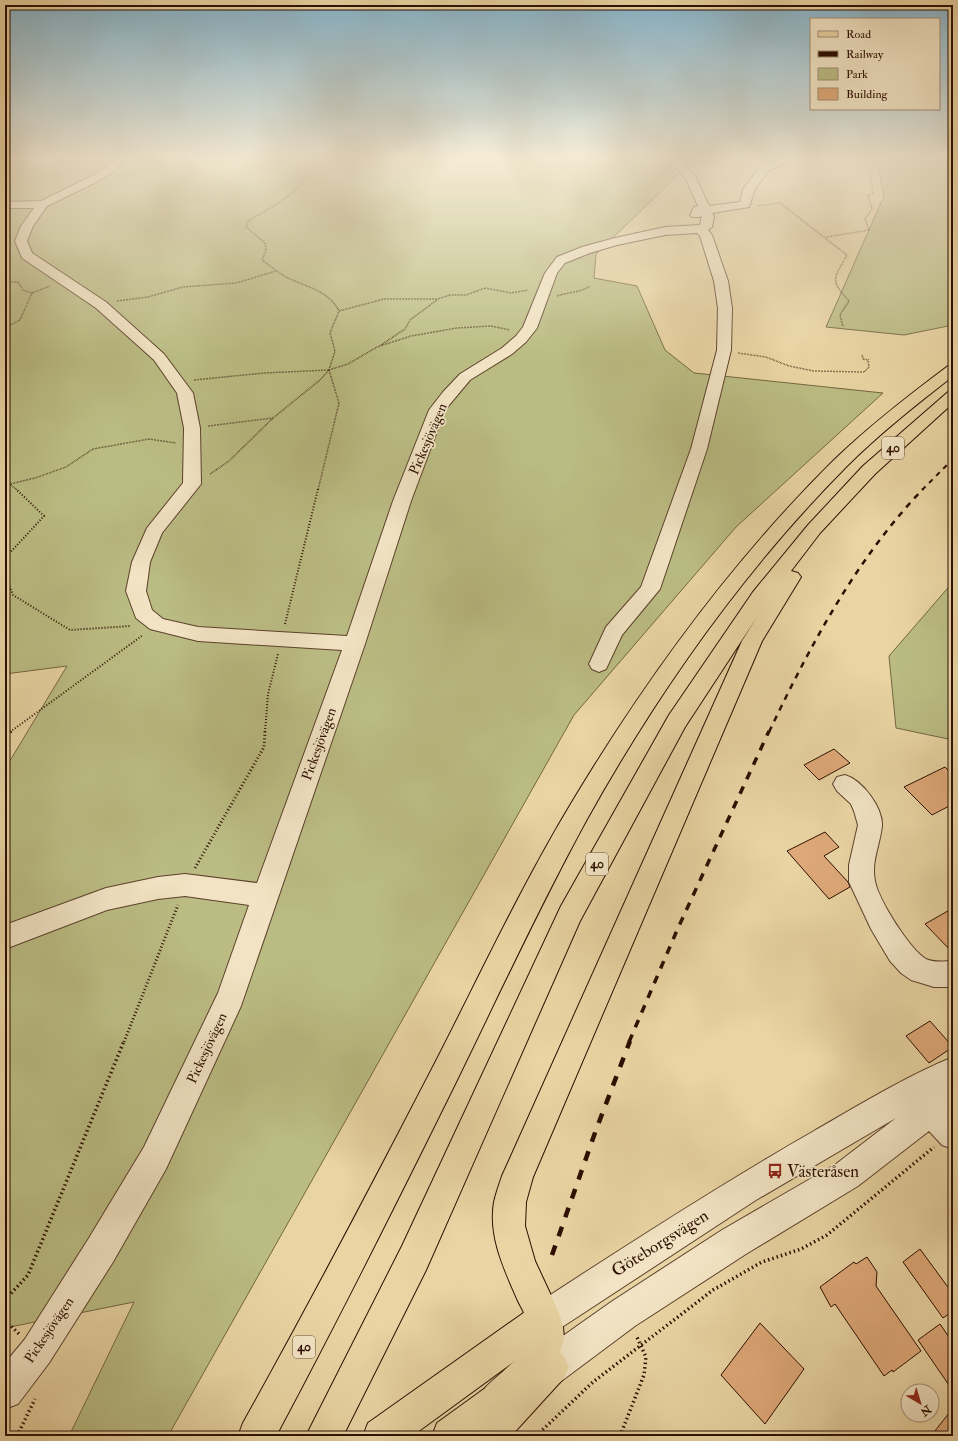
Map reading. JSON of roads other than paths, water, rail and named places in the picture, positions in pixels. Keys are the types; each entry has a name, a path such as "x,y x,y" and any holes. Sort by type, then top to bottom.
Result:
{"main road":[{"name":"40","path":"256,1436 351,1259 533,897 580,810 642,709 730,586 786,519 843,461 892,416 953,369"},
{"name":"40","path":"324,1436 414,1258 570,914 677,721 760,597 814,529 869,470 953,395"},
{"path":"450,1436 497,1402 531,1368 541,1353 547,1339 544,1319 515,1254 510,1228 510,1204 518,1176 752,641 837,504"},
{"name":"Göteborgsvägen","path":"381,1436 544,1319"},
{"path":"486,1436 551,1367"}],"street":[{"path":"29,223 21,241 26,255 100,305 159,356 185,393 192,435 192,484 153,532 140,562 136,591 143,613 157,624 198,634 281,638 355,644"},
{"name":"Pickesjövägen","path":"5,1391 45,1337 101,1250 155,1158 231,997 265,896 355,644 402,501 437,410 448,395 466,378 526,334 530,328 551,272 556,264 561,260 575,253 691,223"},
{"path":"598,664 613,632 650,589 698,449 724,350 725,308 721,281 706,234 700,223"},
{"path":"845,784 859,797 866,810 870,825 861,865 862,882 897,960 911,964 921,971 934,974 953,974"},
{"path":"5,937 106,899 158,888 185,885 265,896"},
{"name":"Göteborgsvägen","path":"544,1319 648,1250 775,1171 857,1122 953,1072"},
{"path":"497,1402 551,1367 623,1314 734,1242 847,1174 879,1149 945,1126 953,1088"}],"railway":[{"path":"923,489 953,459"},
{"path":"769,732 801,668 836,604 876,544 923,489"},
{"path":"629,1042 678,928 769,731"},
{"path":"552,1255 596,1130 630,1041"}],"place":[{"name":"Västeråsen","path":"775,1171"}]}
